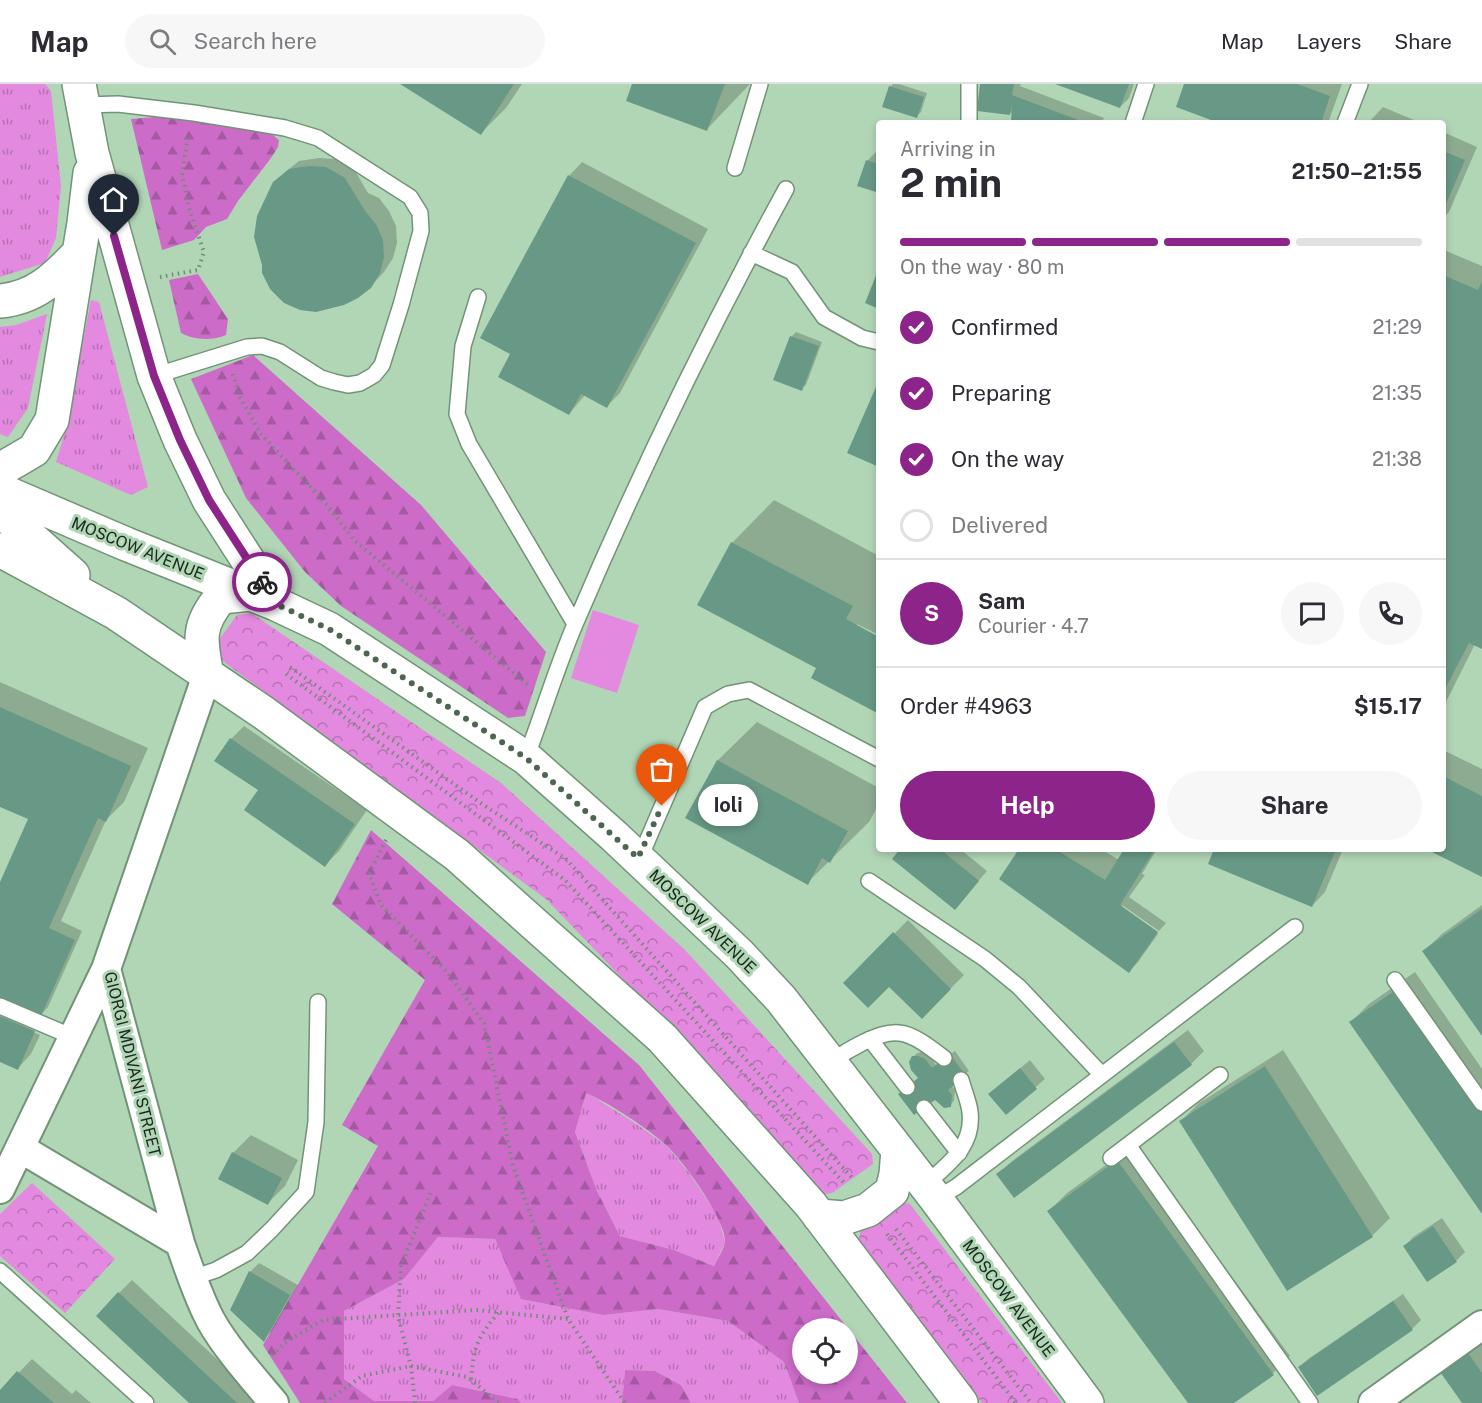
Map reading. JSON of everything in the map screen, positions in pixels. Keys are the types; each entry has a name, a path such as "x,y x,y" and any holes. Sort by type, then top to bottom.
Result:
{"main road":[{"path":"79,93 92,153 154,376 180,440 209,500 264,599"},
{"path":"0,470 34,450 52,420 84,223 92,153"},
{"path":"0,301 13,300 34,292 53,280 78,254"},
{"name":"MOSCOW AVENUE","path":"0,490 126,544 264,599 329,629 526,758 638,858 739,954 781,999 930,1192 1087,1403"},
{"path":"0,510 116,613"},
{"path":"0,550 116,613 264,713 457,855 662,1038 819,1216 961,1403"},
{"path":"207,675 201,637 202,628 210,610 221,597 264,599"},
{"path":"819,1216 844,1218 868,1210 892,1191 898,1150"}],"street":[{"name":"GIORGI MDIVANI STREET","path":"207,675 106,969 180,1243 192,1278 211,1322 274,1403"},
{"path":"0,1190 106,969"},
{"path":"20,1148 180,1243"},
{"path":"1373,1403 1482,1325"}],"lane":[{"path":"735,168 760,84"},
{"path":"969,84 969,120"},
{"path":"1134,120 1146,84"},
{"path":"1346,120 1360,84"},
{"path":"79,93 118,104 194,113 285,128 318,138 410,197 420,213 421,231 398,315 382,365 367,380 360,384 348,384 321,378 280,352 262,346 247,347 154,376"},
{"path":"526,758 575,624 665,424 751,253 786,189"},
{"path":"751,253 792,272 824,317 862,338 876,341"},
{"path":"478,297 463,346 457,414 469,444 575,624"},
{"path":"638,858 705,708 728,694 749,690 876,757"},
{"path":"869,881 985,959 1019,987 1102,1075"},
{"path":"930,1192 956,1186 1295,927"},
{"path":"1395,980 1482,1103"},
{"path":"192,1278 216,1270 247,1253 306,1192 316,1122 318,1002"},
{"path":"0,1006 73,1037"},
{"path":"831,1062 870,1039 899,1032 923,1043 944,1058"},
{"path":"870,1039 907,1087"},
{"path":"1111,1158 1220,1075"},
{"path":"930,1192 970,1134 970,1111 961,1080"},
{"path":"924,1108 959,1153"},
{"path":"1128,1145 1310,1403"},
{"path":"0,1271 146,1403"}],"path":[{"path":"160,277 198,270 204,252 189,208 182,175 187,137 194,113"},
{"path":"227,354 240,397 260,434 326,504 356,541 520,676 546,704"},
{"path":"387,836 369,874 381,905 446,971 484,1023 513,1166 568,1319 625,1403"},
{"path":"415,1403 411,1366 398,1316 401,1266 432,1189"},
{"path":"252,1377 286,1342 323,1320 476,1310 568,1319"},
{"path":"471,1380 473,1353 481,1333 500,1312"},
{"path":"325,1403 362,1376 411,1366 467,1377 499,1403"}],"green space":[{"path":"0,84 45,84 51,91 61,186 56,238 45,263 0,277"},
{"path":"155,117 242,125 269,132 279,140 278,147 271,158 227,219 206,227 194,240 162,250 131,119"},
{"path":"198,274 228,319 226,335 203,339 181,333 169,280"},
{"path":"91,300 99,302 148,487 131,495 56,462 66,429"},
{"path":"47,314 28,408 8,437 0,434 0,327 16,325"},
{"path":"253,355 421,505 546,652 525,716 508,718 341,606 305,572 246,498 191,379"},
{"path":"593,610 639,625 617,693 571,678"},
{"path":"251,613 501,783 685,950 872,1154 873,1164 832,1193 821,1195 743,1104 546,899 220,659 218,641 237,615"},
{"path":"371,830 639,1065 840,1318 792,1318 792,1384 784,1362 728,1321 658,1309 603,1315 521,1299 495,1239 438,1237 404,1279 344,1311 344,1379 374,1401 433,1401 452,1385 518,1399 521,1403 300,1403 263,1345 378,1146 342,1125 425,980 332,904","holes":["586,1093 640,1124 659,1139 693,1177 711,1205 723,1230 725,1243 714,1266 674,1250 620,1236 597,1191 575,1132"]},
{"path":"586,1092 667,1146 689,1173 718,1216 725,1242 714,1266 674,1250 620,1236 597,1191 575,1132"},
{"path":"32,1183 115,1259 65,1313 0,1256 0,1214"},
{"path":"898,1201 910,1204 1062,1403 982,1403 858,1243 862,1225"},
{"path":"438,1237 495,1239 522,1299 603,1315 658,1309 728,1321 784,1362 799,1403 691,1403 681,1385 655,1371 625,1370 622,1403 521,1403 518,1399 452,1385 433,1401 374,1401 344,1379 344,1311 404,1279"},
{"path":"858,1341 907,1403 799,1403 792,1384 858,1384"},
{"path":"625,1370 655,1371 681,1385 691,1403 622,1403"}],"building":[{"path":"400,84 514,84 481,135"},
{"path":"632,84 725,84 707,131 626,101"},
{"path":"980,84 1014,84 1012,95 1078,120 1011,120 1012,104 1010,115 977,111"},
{"path":"1055,84 1129,84 1120,108"},
{"path":"1184,84 1297,84 1330,96 1322,120 1211,120 1176,107"},
{"path":"889,86 924,97 917,118 882,107"},
{"path":"1446,152 1465,160 1446,204"},
{"path":"866,160 876,163 876,192 857,186"},
{"path":"309,166 326,167 345,178 365,211 376,224 383,240 384,257 380,273 371,288 344,305 316,312 300,310 284,303 270,289 262,273 254,237 257,216 273,182 289,169"},
{"path":"568,175 696,243 607,408 581,394 569,415 498,377 510,354 480,338"},
{"path":"876,276 876,308 865,303"},
{"path":"1446,276 1478,290 1482,281 1482,649 1469,643 1446,687"},
{"path":"790,336 819,346 802,391 773,380"},
{"path":"876,387 876,466 847,453"},
{"path":"731,542 853,606 846,619 876,635 876,712 811,678 816,668 697,605"},
{"path":"0,707 131,766 106,822 98,818 49,928 75,940 40,1018 0,999 0,882 28,819 0,807"},
{"path":"230,738 355,824 325,867 244,810 258,790 214,761"},
{"path":"717,760 848,831 830,863 822,858 808,885 685,818"},
{"path":"1446,778 1482,796 1482,877 1432,852 1446,852"},
{"path":"898,852 944,852 979,881 955,910 892,859"},
{"path":"1017,852 1060,852 1105,880 1122,852 1153,852 1120,905 1158,932 1129,973 999,879"},
{"path":"1213,852 1335,852 1312,907 1208,864"},
{"path":"1482,909 1482,1036 1422,951"},
{"path":"893,932 951,989 922,1019 889,987 868,1008 843,983"},
{"path":"1397,989 1482,1112 1482,1214 1349,1022"},
{"path":"0,1016 35,1031 18,1070 0,1062"},
{"path":"1174,1042 1192,1065 1014,1198 996,1174"},
{"path":"950,1054 966,1076 948,1090 952,1095 951,1107 944,1108 935,1100 914,1115 898,1094 918,1078 911,1070 909,1062 912,1056 925,1059 932,1068"},
{"path":"1265,1066 1373,1237 1287,1291 1179,1121"},
{"path":"1020,1068 1037,1089 1006,1115 988,1094"},
{"path":"232,1152 282,1178 268,1205 218,1179"},
{"path":"1117,1160 1274,1375 1234,1403 1188,1403 1047,1211"},
{"path":"1433,1226 1457,1262 1427,1282 1403,1246"},
{"path":"249,1271 290,1295 264,1342 230,1310"},
{"path":"118,1292 237,1403 189,1403 96,1316"},
{"path":"1393,1301 1413,1330 1317,1396 1298,1367"},
{"path":"1466,1350 1482,1373 1482,1403 1462,1403 1438,1369"},
{"path":"17,1371 54,1403 0,1403 0,1390"}],"way so far":[{"path":"262,582 276,604 329,629 526,758 638,858 662,806"}],"place":[{"name":"Ioli","path":"662,806"}],"route":[{"path":"114,236 154,376 180,440 209,500 262,582"}]}
